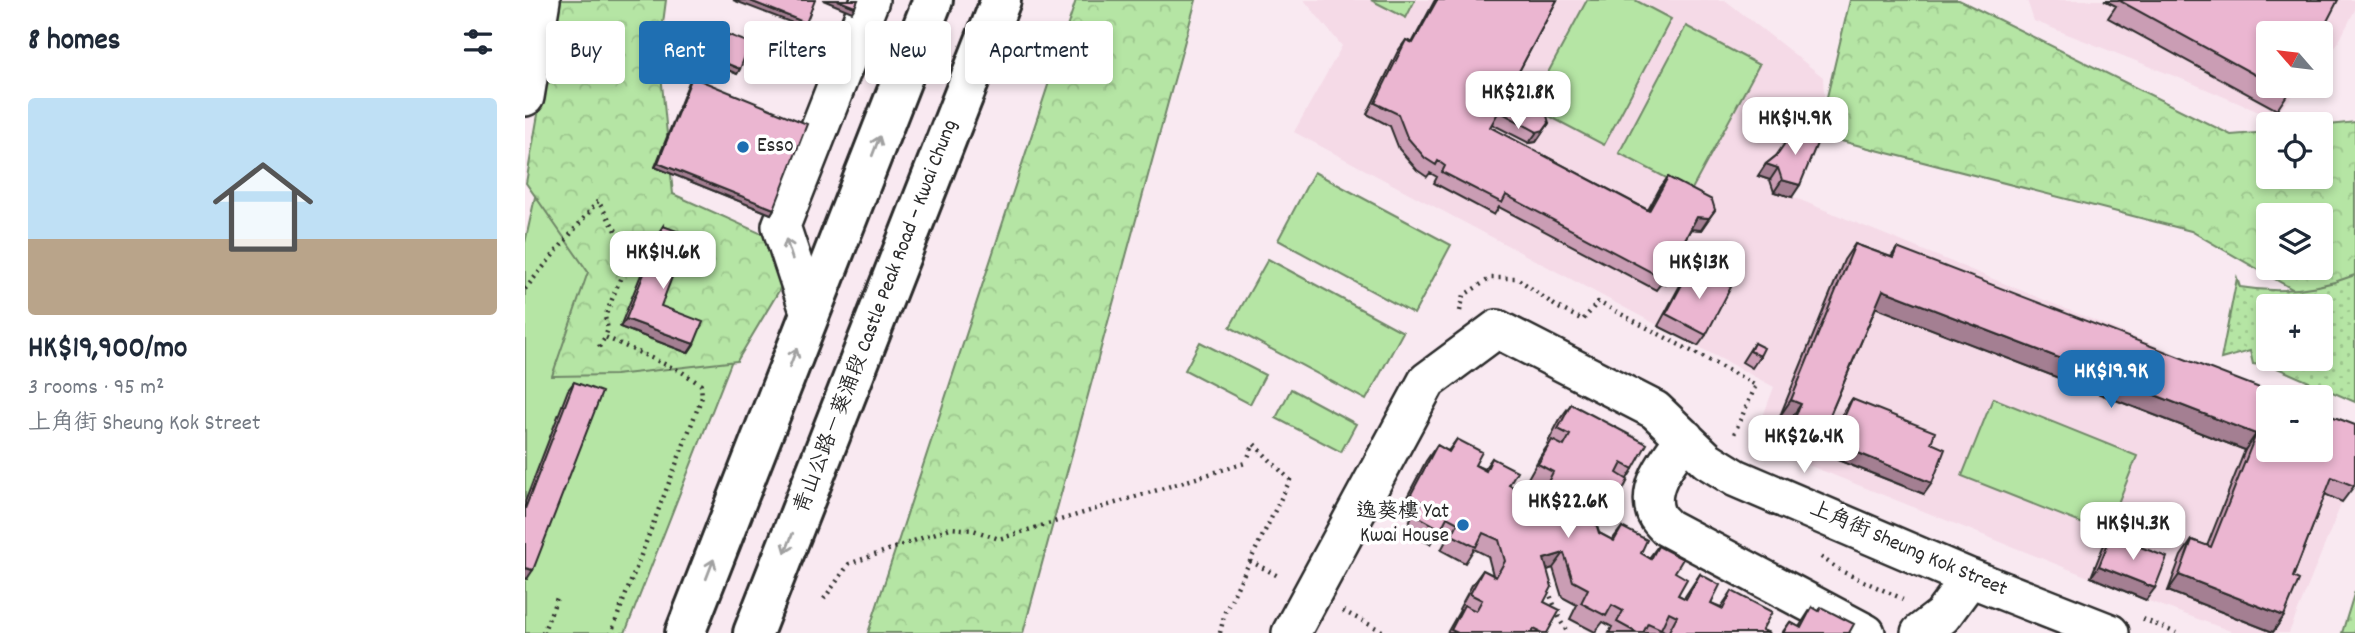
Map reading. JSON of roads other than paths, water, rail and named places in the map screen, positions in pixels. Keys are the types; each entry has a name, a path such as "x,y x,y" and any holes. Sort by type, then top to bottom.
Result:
{"main road":[{"path":"685,633 933,0"},
{"name":"青山公路－葵涌段 Castle Peak Road – Kwai Chung","path":"759,625 1001,0"}],"street":[{"path":"525,97 541,0"},
{"path":"810,314 781,226 870,0"},
{"name":"上角街 Sheung Kok Street","path":"1291,633 1427,381 1497,329 1655,410 1707,460 1737,478 1970,578 2124,625"},
{"path":"1685,438 1656,481 1656,514 1667,527 1866,633"},
{"path":"1920,633 1942,616 1970,578"}],"place":[{"name":"Esso","path":"743,147"},
{"name":"逸葵樓 Yat Kwai House","path":"1463,525"}]}
